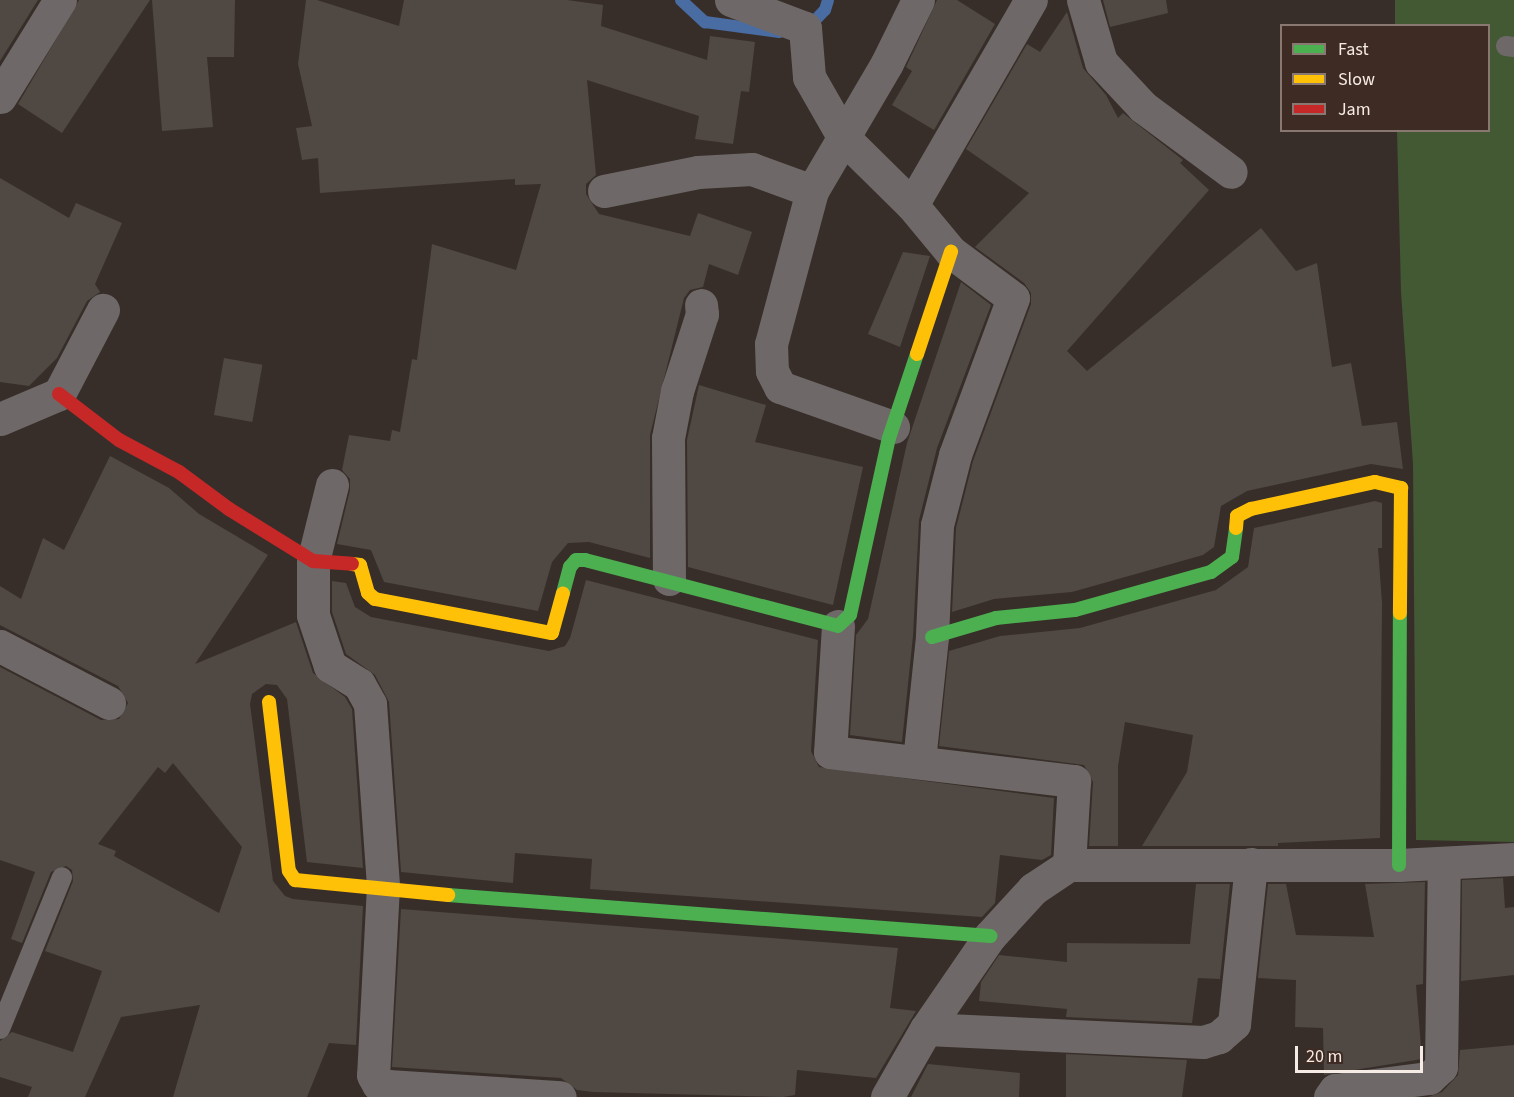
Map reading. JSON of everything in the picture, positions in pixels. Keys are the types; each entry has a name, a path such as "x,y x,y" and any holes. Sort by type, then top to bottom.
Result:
{"street":[{"path":"0,97 10,58 60,0"},
{"path":"731,0 805,28 809,77 844,138 912,205 951,252 1014,298 955,455 937,525 932,637 918,761"},
{"path":"893,427 780,387 772,371 771,344 812,191 844,138 918,0"},
{"path":"912,205 1031,0"},
{"path":"1083,0 1101,62 1143,106 1231,172"},
{"path":"604,191 698,172 752,169 812,191"},
{"path":"951,252 893,427 850,615 838,626 830,752 1074,781 1069,865"},
{"path":"669,579 668,438 677,391 702,314 701,305"},
{"path":"0,419 59,394 103,310"},
{"path":"59,394 119,440 179,472 229,509 314,561 360,565 368,593 375,600 552,633 570,567 576,560 669,579 838,626"},
{"path":"932,637 996,618 1075,610 1211,572 1232,557 1237,516 1251,509 1375,482 1401,488 1399,865"},
{"path":"332,485 314,561 313,615 330,666 359,684 370,704 383,886 373,1075 378,1084 560,1097"},
{"path":"0,646 109,703"},
{"path":"269,702 289,871 295,880 304,883 383,886 539,904 990,936"},
{"path":"887,1097 927,1029 990,936 1034,890 1069,865 1399,865 1514,859"},
{"path":"1330,1097 1335,1090 1429,1078 1441,1067 1444,863"},
{"path":"927,1029 1203,1042 1219,1037 1234,1023 1251,864"}],"lane":[{"path":"0,1029 62,877"}],"green space":[{"path":"1395,0 1514,0 1514,842 1416,840 1413,464 1401,292 1397,132 1490,132 1490,24 1395,24"}],"building":[{"path":"0,0 38,0 0,61"},
{"path":"79,0 150,0 62,133 18,104"},
{"path":"152,0 235,0 234,57 207,57 213,127 162,131"},
{"path":"306,0 317,0 399,26 404,0 567,0 603,5 601,26 707,60 710,36 755,42 749,92 741,91 733,144 695,139 699,116 587,80 596,175 586,184 586,194 599,214 690,236 698,213 752,232 738,275 709,264 703,287 690,290 684,298 650,435 650,558 589,542 568,543 552,562 538,611 384,582 371,550 337,544 350,490 350,479 342,470 349,435 390,441 392,430 400,432 412,359 417,360 432,244 516,270 541,184 515,185 515,179 320,193 318,158 302,160 296,128 312,126 298,64"},
{"path":"937,0 957,0 995,24 934,130 892,105 912,71 906,67"},
{"path":"1103,0 1166,0 1168,13 1110,27"},
{"path":"1067,12 1083,68 1106,95 1118,118 1123,113 1183,160 1180,163 1209,190 1067,351 1087,371 1261,228 1296,271 1317,263 1332,367 1351,363 1362,426 1397,422 1403,469 1371,464 1247,491 1221,506 1214,547 1203,555 1072,592 994,599 952,612 956,528 973,461 1031,304 1031,293 1024,283 975,247 1029,193 966,149 1027,44 1040,52"},
{"path":"0,178 69,218 76,203 122,223 95,284 100,292 87,301 57,358 29,386 0,382"},
{"path":"903,252 930,256 900,347 868,334"},
{"path":"961,282 991,305 937,448 919,520 913,636 902,742 850,735 856,635 868,619 907,443"},
{"path":"224,358 262,365 252,422 214,415"},
{"path":"699,385 766,405 755,442 863,467 833,605 688,567 687,440"},
{"path":"110,456 169,488 199,514 268,555 195,664 296,622 313,673 345,697 352,709 363,868 307,862 287,699 277,685 266,684 252,694 250,704 273,881 285,896 293,899 363,906 356,1045 329,1043 307,1097 173,1097 200,1005 121,1017 85,1097 28,1097 32,1087 0,1077 0,1041 12,1032 73,1052 102,971 45,951 73,881 72,870 66,866 51,872 22,943 11,939 35,872 0,860 0,667 101,720 119,719 128,703 118,686 0,625 0,586 21,599 43,538 64,550","holes":["173,763 242,847 219,913 114,856 116,851 98,844 158,767 165,773"]},
{"path":"1375,501 1382,503 1382,548 1378,548 1382,603 1380,838 1278,843 1278,846 1142,846 1187,772 1193,735 1125,722 1118,766 1118,846 1089,846 1093,782 1084,765 939,746 949,651 1000,636 1080,628 1216,590 1248,567 1254,528"},
{"path":"586,580 818,640 811,751 819,767 1054,798 1051,855 1042,860 1000,855 995,903 982,917 590,889 592,859 515,853 513,883 401,872 389,702 375,675 346,654 332,612 332,581 346,583 355,607 371,617 549,651 565,646 570,638"},
{"path":"1503,878 1505,908 1514,907 1514,975 1461,981 1462,880"},
{"path":"1425,882 1423,984 1416,985 1422,1059 1324,1075 1323,1028 1295,1027 1296,980 1258,978 1268,884 1286,884 1296,935 1374,937 1365,884"},
{"path":"1196,884 1230,884 1220,979 1198,978 1192,1023 1066,1017 1067,1009 979,1001 981,982 999,955 1067,962 1067,943 1190,944"},
{"path":"401,909 898,948 890,1008 916,1011 876,1078 797,1070 795,1095 783,1097 593,1092 577,1090 561,1078 392,1067"},
{"path":"1514,1045 1514,1097 1428,1097 1442,1092 1458,1075 1460,1050"},
{"path":"1066,1054 1187,1060 1182,1097 1066,1097"},
{"path":"928,1064 1020,1073 1019,1097 911,1097"}],"waterway":[{"path":"681,0 705,22 779,32"},
{"path":"807,29 825,10 828,0"}],"traffic: fast":[{"path":"563,593 570,567 576,560 585,560 838,626 850,615 889,438 917,354"},
{"path":"932,637 996,618 1075,610 1211,572 1232,557 1236,528"},
{"path":"1399,865 1400,613"},
{"path":"448,895 990,936"}],"traffic: slow":[{"path":"917,354 951,252"},
{"path":"1236,528 1237,516 1251,509 1375,482 1401,488 1400,613"},
{"path":"352,564 360,565 368,593 375,599 552,633 563,593"},
{"path":"269,702 289,871 295,880 448,895"}],"traffic: jam":[{"path":"59,394 119,440 179,472 229,509 313,561 352,564"}]}
